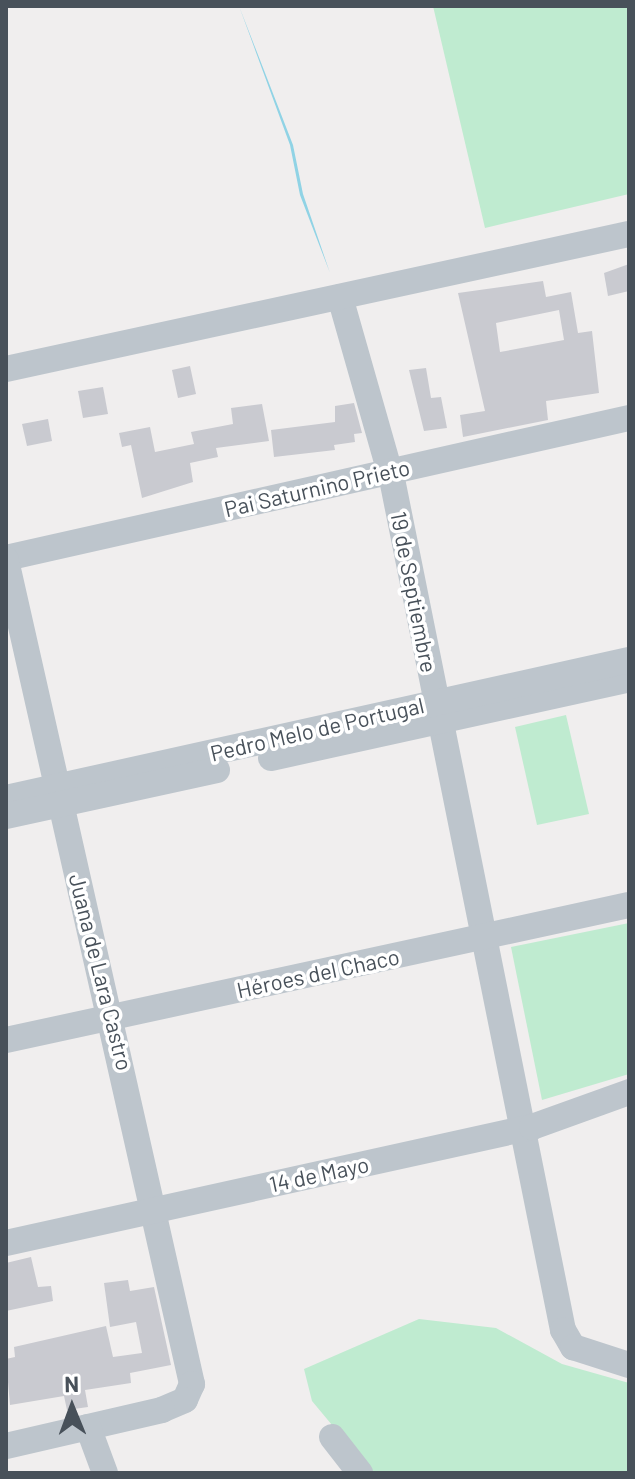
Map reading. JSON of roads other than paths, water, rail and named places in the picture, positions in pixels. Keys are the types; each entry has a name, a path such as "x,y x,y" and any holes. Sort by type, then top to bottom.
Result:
{"street":[{"path":"6,369 629,234"},
{"name":"19 de Septiembre","path":"340,297 390,472 481,939 567,1340 580,1350 629,1365"},
{"name":"Pai Saturnino Prieto","path":"6,559 629,418"},
{"name":"Juana de Lara Castro","path":"6,559 58,796 113,1015 192,1384 190,1394 177,1405 88,1427"},
{"name":"Pedro Melo de Portugal","path":"6,816 58,796 621,672"},
{"name":"Pedro Melo de Portugal","path":"6,798 58,796"},
{"name":"Héroes del Chaco","path":"6,1040 629,905"},
{"name":"14 de Mayo","path":"6,1243 522,1129 629,1092"},
{"path":"6,1446 88,1427 105,1473"},
{"path":"332,1437 360,1473"}],"water":[{"path":"239,6 293,145 303,194 330,273 300,195 290,145"}]}
